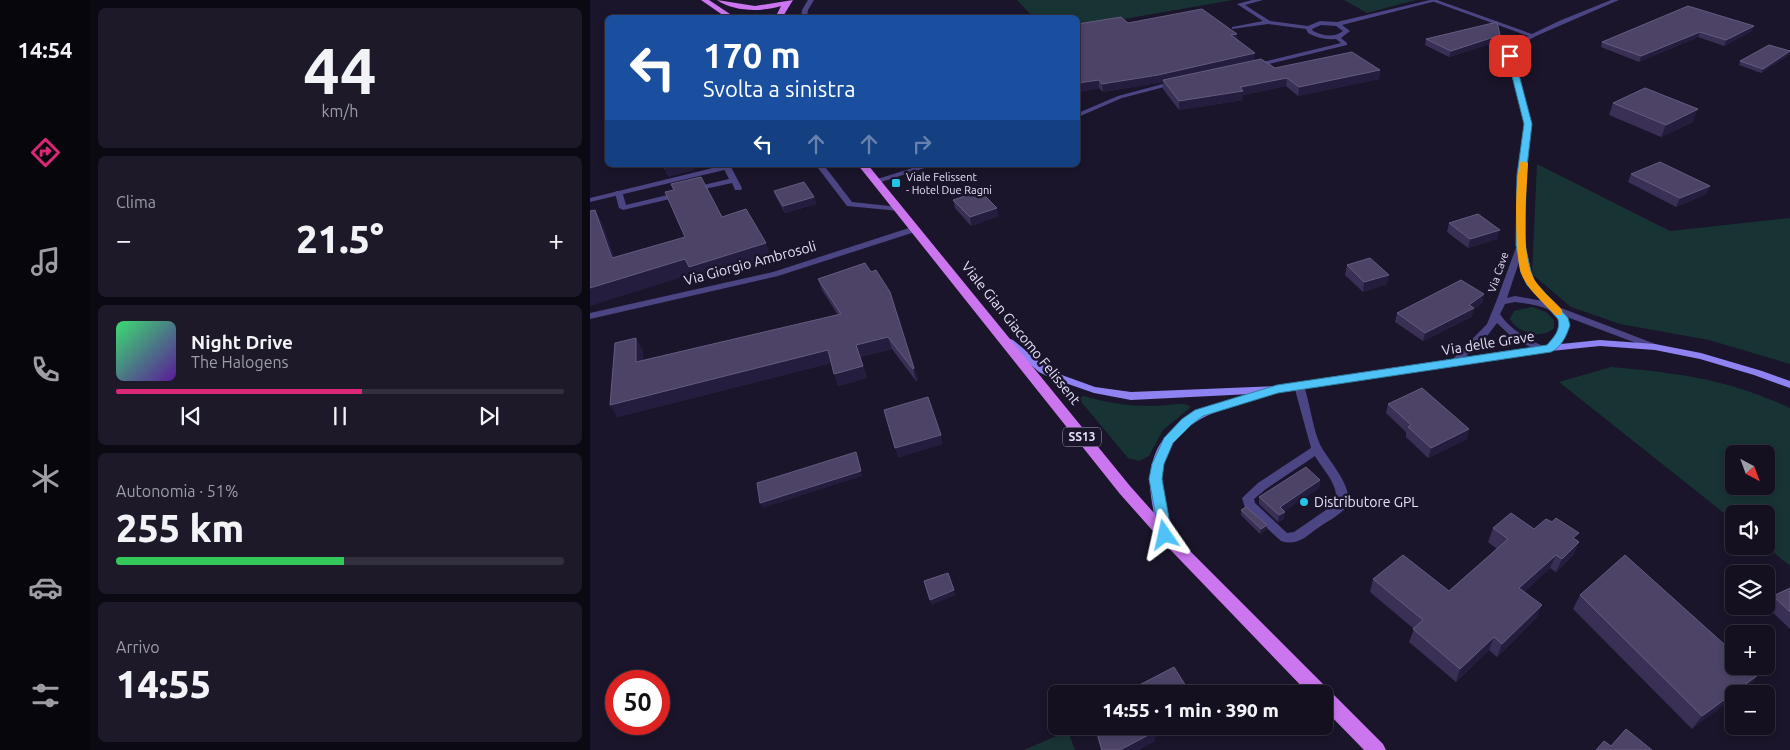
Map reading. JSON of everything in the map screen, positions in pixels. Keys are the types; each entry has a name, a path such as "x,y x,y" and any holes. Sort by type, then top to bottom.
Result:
{"main road":[{"path":"704,0 728,15"},
{"path":"720,0 735,6 761,8 788,1"},
{"path":"780,15 788,1"},
{"name":"Viale Gian Giacomo Felissent","path":"865,167 1002,336 1048,396 1165,535 1312,685"},
{"name":"Via delle Grave","path":"1002,336 1043,370 1094,390 1148,397 1277,389 1547,349 1600,343 1655,347 1728,364 1790,385"},
{"name":"Via delle Grave","path":"1165,535 1156,479 1160,458 1168,441 1186,422 1199,413 1277,389"},
{"path":"1333,706 1377,750"}],"street":[{"path":"804,15 811,0"},
{"path":"1260,0 1240,4 1268,22"},
{"path":"1234,28 1268,22 1309,28 1320,23 1337,24 1432,0 1533,36"},
{"name":"Via Cave","path":"1454,363 1484,334 1496,314 1521,245 1522,175 1528,124 1510,56 1518,45 1533,36 1616,0"},
{"path":"1309,28 1310,32 1318,36 1337,37 1347,31 1337,24"},
{"path":"1251,66 1345,44 1337,37"},
{"path":"1080,114 1094,107 1140,91 1185,80"},
{"path":"590,200 726,167"},
{"path":"730,167 738,188"},
{"path":"823,167 822,168 850,204 898,209"},
{"path":"876,180 923,167"},
{"path":"619,193 623,208 734,180"},
{"name":"Via Giorgio Ambrosoli","path":"590,316 775,274 915,229"},
{"path":"1496,314 1503,327 1547,349 1564,330 1565,325 1557,310 1531,283 1526,272 1521,245"},
{"path":"1501,302 1524,300 1557,310 1655,347"},
{"path":"1299,386 1317,449 1340,486 1344,498 1341,504 1297,537 1285,538 1249,505 1248,498 1262,486 1317,449"}],"green space":[{"path":"1017,0 1233,0 1080,27 1080,15 1031,15"},
{"path":"1344,0 1416,0 1367,13"},
{"path":"1537,164 1670,231 1790,218 1790,364 1709,340 1620,324 1571,307 1532,274"},
{"path":"1532,307 1546,312 1554,320 1554,328 1543,334 1530,333 1519,328 1510,319 1514,311"},
{"path":"1611,367 1659,372 1724,384 1767,398 1790,408 1790,566 1775,554 1775,505 1725,505 1725,514 1559,382"},
{"path":"1084,396 1126,405 1157,406 1186,404 1191,407 1163,430 1149,456 1139,461 1128,458 1078,398"},
{"path":"1059,735 1069,735 1075,750 1024,750"}],"building":[{"path":"1688,6 1754,26 1726,40 1700,32 1641,56 1602,42"},
{"path":"1202,9 1237,34 1231,35 1255,53 1158,75 1102,84 1099,80 1080,83 1080,24 1121,17 1128,23"},
{"path":"1497,22 1500,35 1451,51 1426,39"},
{"path":"1769,45 1790,51 1763,69 1740,61"},
{"path":"1352,52 1380,70 1299,87 1287,78 1240,87 1243,91 1179,101 1163,80 1261,59 1275,68"},
{"path":"1645,88 1698,109 1666,125 1613,103"},
{"path":"1660,162 1710,186 1680,198 1631,174"},
{"path":"701,177 722,217 746,209 766,243 689,267 685,259 590,288 590,211 595,210 612,258 685,237 665,192 674,190 671,184"},
{"path":"804,182 814,197 783,206 774,191"},
{"path":"980,191 997,208 970,217 953,200"},
{"path":"1478,214 1500,230 1470,239 1449,223"},
{"path":"1370,258 1389,275 1364,282 1347,265"},
{"path":"865,263 871,272 876,270 890,292 913,369 888,337 856,345 863,366 834,374 828,350 610,405 615,343 636,338 636,362 841,314 818,279"},
{"path":"1461,280 1484,294 1469,305 1474,308 1425,333 1397,313"},
{"path":"1422,388 1469,429 1431,448 1408,427 1411,425 1388,404"},
{"path":"928,397 941,435 895,448 884,410"},
{"path":"856,452 861,471 760,503 757,483"},
{"path":"1306,467 1320,480 1280,507 1285,512 1279,515 1259,497"},
{"path":"1246,507 1267,525 1261,529 1241,510"},
{"path":"1511,513 1534,529 1546,519 1552,522 1556,518 1579,533 1573,538 1579,542 1562,559 1556,555 1519,588 1542,605 1502,644 1494,637 1460,669 1413,629 1423,620 1373,579 1403,555 1449,591 1508,539 1493,528"},
{"path":"1625,555 1725,645 1725,675 1758,675 1744,685 1725,685 1725,699 1702,716 1580,595"},
{"path":"948,573 954,590 930,600 924,581"},
{"path":"1790,588 1790,612 1775,598 1775,595"},
{"path":"1174,667 1185,685 1139,685"},
{"path":"1626,729 1652,750 1596,750 1604,741 1611,746"},
{"path":"1098,735 1148,735 1120,750 1102,750"}],"slow traffic":[{"path":"1523,163 1521,245 1526,272 1531,283 1559,312"}],"place":[{"name":"Viale Felissent - Hotel Due Ragni","path":"896,183"},
{"name":"Distributore GPL","path":"1304,502"}],"route":[{"path":"1165,535 1156,479 1158,464 1162,451 1176,431 1199,413 1277,389 1551,348 1560,336 1565,325 1557,310 1531,283 1526,272 1521,245 1522,175 1528,124 1510,56"}]}
